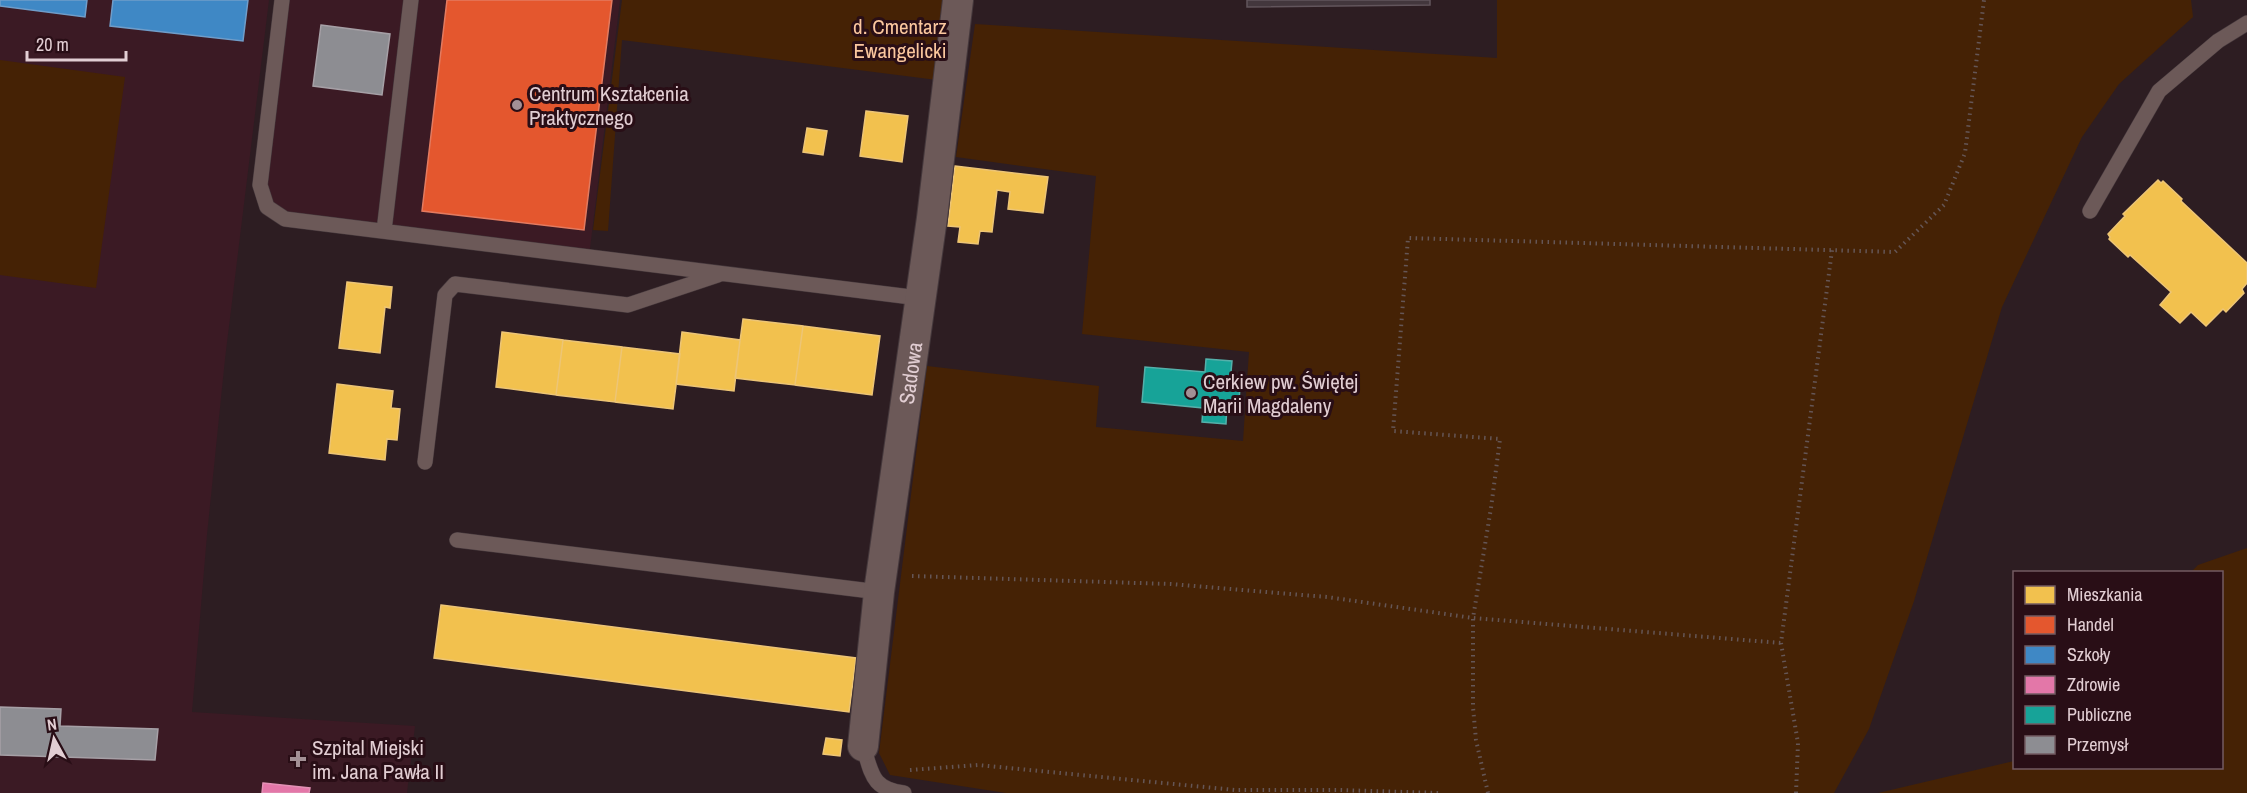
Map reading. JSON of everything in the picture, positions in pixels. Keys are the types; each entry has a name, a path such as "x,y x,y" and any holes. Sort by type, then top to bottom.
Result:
{"street":[{"name":"Sadowa","path":"863,746 890,584 919,298 935,194 958,0"}],"lane":[{"path":"282,0 260,185 267,207 285,219 919,298"},
{"path":"384,231 411,0"},
{"path":"2090,211 2159,90 2218,41 2247,22"},
{"path":"425,462 445,294 455,284 628,304 724,273"},
{"path":"457,540 890,584"},
{"path":"863,746 875,781 889,791 904,793"}],"path":[{"path":"1488,793 1476,740 1473,707 1473,618 1500,439 1393,431 1408,238 1895,252 1944,206 1965,153 1984,0"},
{"path":"1796,793 1798,743 1781,643 1832,250"},
{"path":"890,584 1170,584 1327,597 1473,618 1781,643"},
{"path":"879,784 890,775 917,768 978,765 1235,790 1438,793"}],"shaded area":[{"path":"0,0 269,0 225,359 192,712 415,726 407,793 0,793"},
{"path":"282,0 620,0 589,257 285,219 263,198"}],"green space":[{"name":"d. Cmentarz Ewangelicki","path":"622,0 946,0 937,80 622,40 608,231 593,230"},
{"path":"1497,0 2191,0 2193,17 2119,84 2082,137 2002,307 1914,601 1869,729 1834,793 1006,793 890,775 879,753 927,366 1099,386 1096,427 1243,441 1249,352 1082,334 1096,176 956,157 975,24 1497,58"},
{"path":"0,60 125,77 96,288 0,275"},
{"path":"2247,548 2247,793 1878,793 2013,761 2013,769 2223,769 2223,571 2192,571 2198,565"}],"building: Mieszkania":[{"path":"866,111 908,116 902,162 860,156"},
{"path":"807,128 827,131 823,155 803,152"},
{"path":"955,166 1048,177 1043,213 1008,209 1010,192 997,190 992,232 980,231 978,244 958,242 960,227 948,226"},
{"path":"2158,180 2161,183 2163,181 2247,263 2247,283 2242,289 2244,293 2226,312 2223,309 2206,326 2191,312 2180,323 2160,305 2171,292 2109,239 2108,234 2125,216 2123,214"},
{"path":"347,282 392,287 390,308 385,307 380,353 339,348"},
{"path":"743,319 803,326 795,385 735,378"},
{"path":"803,326 880,336 872,395 795,385"},
{"path":"502,332 563,340 556,395 496,387"},
{"path":"682,332 740,340 734,391 676,384"},
{"path":"563,340 622,347 615,402 556,395"},
{"path":"622,347 680,354 673,409 615,402"},
{"path":"337,384 393,391 391,408 400,409 397,440 387,439 385,460 329,453"},
{"path":"441,605 856,658 849,712 434,658"},
{"path":"826,738 842,740 840,756 823,754"}],"building: Handel":[{"name":"Centrum Kształcenia Praktycznego","path":"447,0 612,0 584,230 422,211"}],"building: Szkoły":[{"path":"0,0 87,0 85,17 0,6"},
{"path":"113,0 248,0 243,41 110,26"}],"building: Zdrowie":[{"path":"263,783 310,788 309,793 262,793"}],"building: Publiczne":[{"name":"Cerkiew pw. Świętej Marii Magdaleny","path":"1206,359 1232,361 1230,383 1240,384 1239,405 1227,404 1226,424 1202,422 1203,408 1142,402 1145,367 1205,372"}],"building: Przemysł":[{"path":"321,25 390,34 382,95 313,86"},
{"path":"0,707 61,709 60,726 158,729 155,760 0,755"}],"building: Inne":[{"path":"1247,0 1430,0 1430,5 1247,7"}],"place":[{"name":"Centrum Kształcenia Praktycznego","path":"517,105"},
{"name":"Cerkiew pw. Świętej Marii Magdaleny","path":"1191,393"},
{"name":"Szpital Miejski im. Jana Pawła II","path":"298,759"}]}
